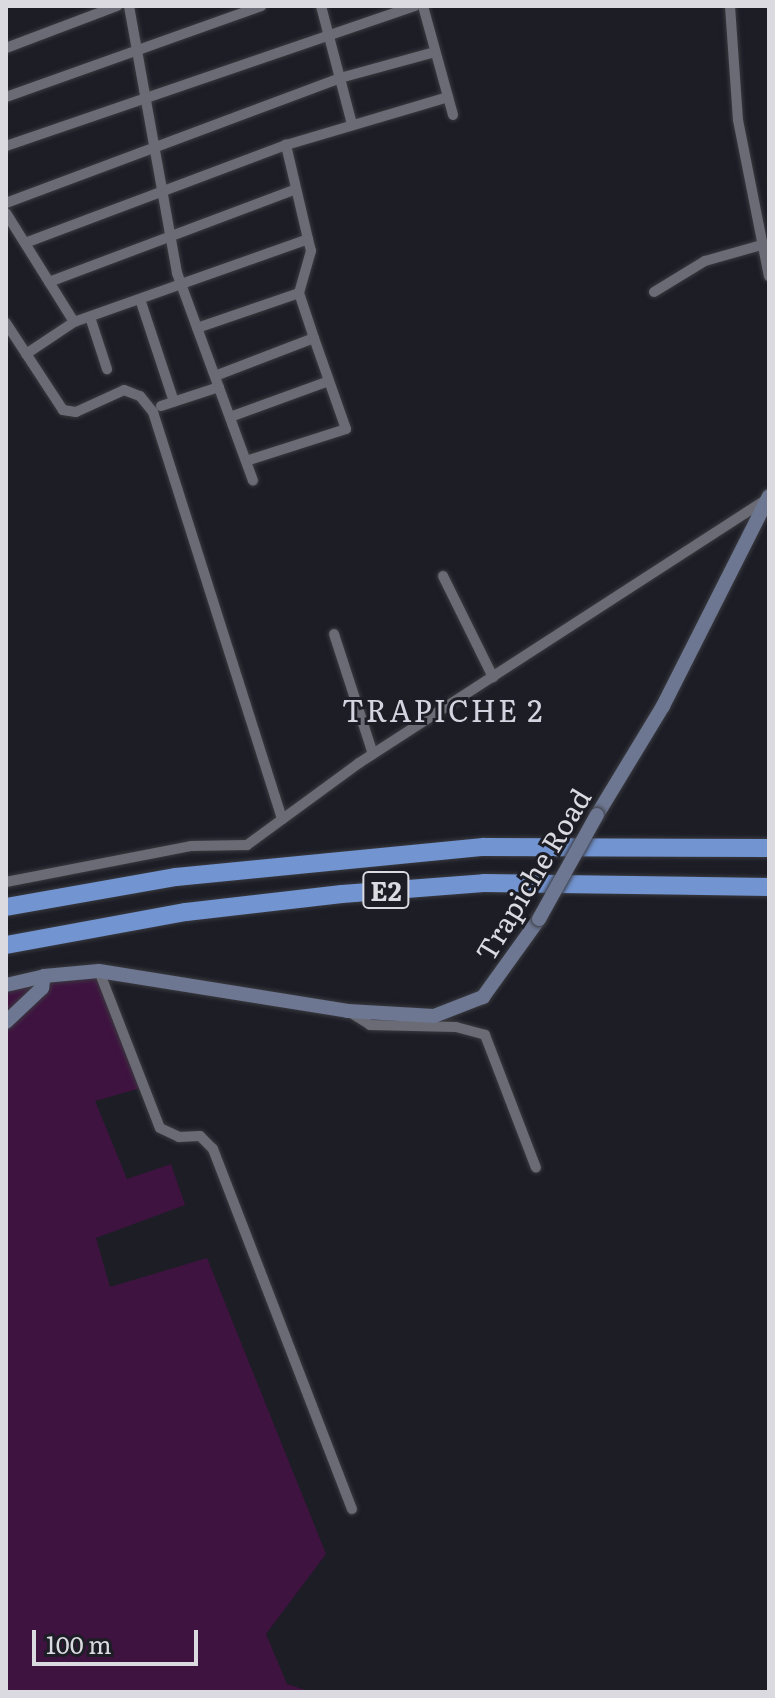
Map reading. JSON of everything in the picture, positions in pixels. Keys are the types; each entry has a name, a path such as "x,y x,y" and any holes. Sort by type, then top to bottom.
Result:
{"highway":[{"name":"E2","path":"6,907 176,877 484,847 769,848"},
{"name":"E2","path":"6,945 186,912 342,894 484,883 769,887"}],"street":[{"path":"6,48 117,6"},
{"path":"129,6 181,285 253,481"},
{"path":"6,97 261,6"},
{"path":"321,6 352,124"},
{"path":"6,146 328,33 415,6"},
{"path":"423,6 453,115"},
{"path":"730,6 738,120 758,246 769,276"},
{"path":"6,203 154,144 340,78 435,52"},
{"path":"25,243 162,188 286,145 448,97"},
{"path":"246,461 346,429 299,293 311,251 286,145"},
{"path":"49,282 296,189"},
{"path":"6,213 74,322"},
{"path":"26,354 74,322 308,239"},
{"path":"654,292 705,261 758,246"},
{"path":"197,328 299,293"},
{"path":"140,299 174,402"},
{"path":"90,317 107,369"},
{"path":"6,323 63,410 76,412 124,390 140,396 153,412 282,819"},
{"path":"161,406 314,338"},
{"path":"230,417 329,381"},
{"path":"6,882 191,846 247,845 373,754 768,498"},
{"name":"Trapiche Road","path":"6,985 44,976 99,971 348,1011 434,1016 483,997 539,919 663,706 768,498"},
{"path":"443,576 493,677"},
{"path":"334,634 373,754"},
{"path":"99,971 160,1128 179,1137 200,1136 213,1149 352,1509"},
{"path":"6,1022 42,988 44,976"},
{"path":"348,1011 370,1025 456,1027 485,1035 536,1168"}],"shaded area":[{"path":"99,971 141,1088 95,1101 127,1179 171,1164 185,1205 96,1238 110,1287 207,1258 326,1554 266,1634 287,1684 312,1692 6,1692 6,982"}],"district":[{"name":"TRAPICHE 2","path":"443,709"}]}
